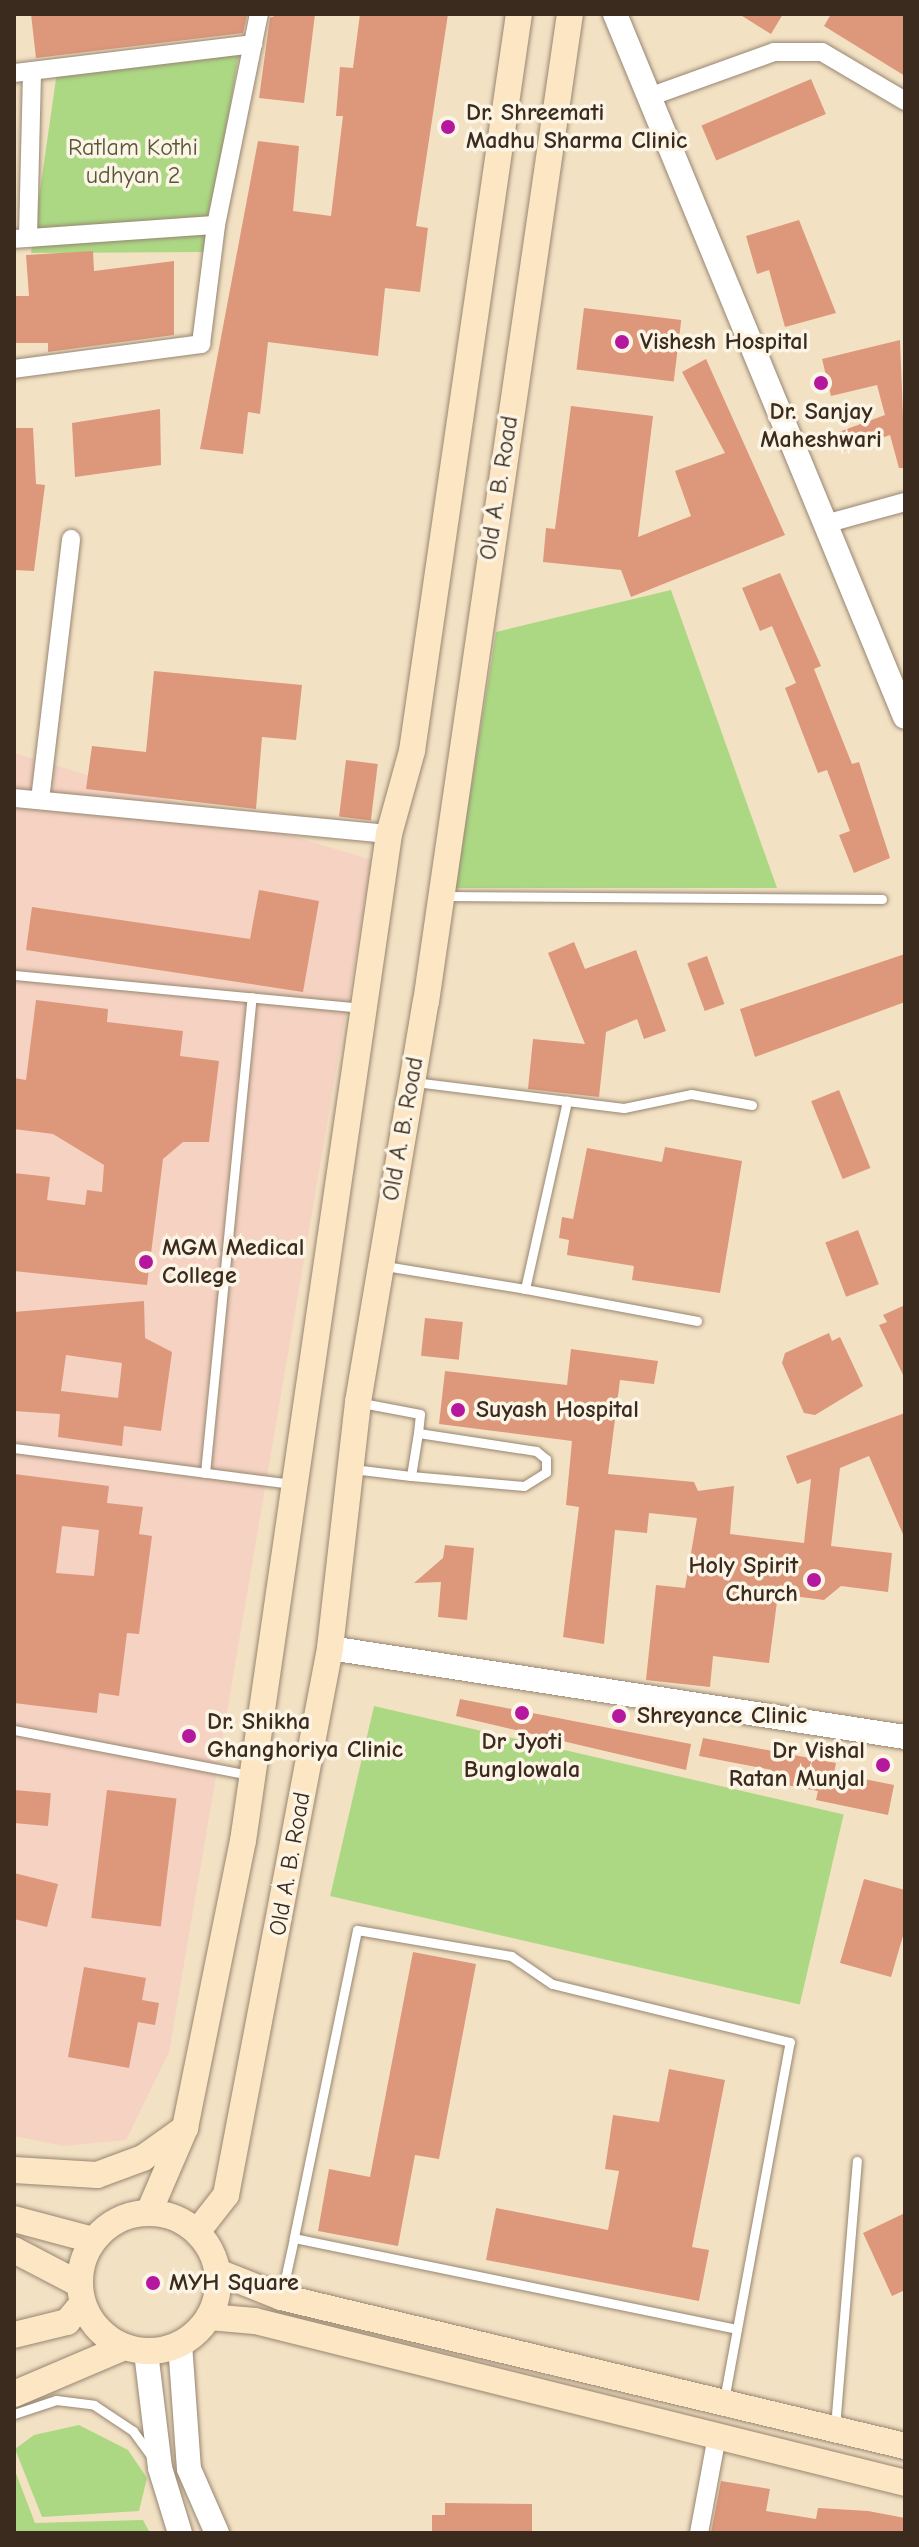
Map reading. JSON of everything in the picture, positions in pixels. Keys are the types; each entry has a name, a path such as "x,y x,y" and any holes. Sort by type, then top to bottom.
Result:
{"main road":[{"name":"Old A. B. Road","path":"149,2212 185,2128 250,1775 389,834 412,751 519,14"},
{"name":"Old A. B. Road","path":"197,2232 226,2195 330,1648 358,1402 411,1081 570,14"},
{"path":"14,2170 97,2175 143,2158 185,2128"},
{"path":"14,2335 67,2322 80,2294 93,2240 117,2220 149,2212 197,2232 218,2272 209,2317 180,2344 135,2349 14,2394"},
{"path":"14,2219 93,2240"},
{"path":"14,2250 80,2294 105,2337 135,2349"},
{"path":"218,2272 281,2297 905,2446"},
{"path":"209,2317 255,2321 905,2483"}],"street":[{"path":"14,369 201,344 216,225 259,14"},
{"path":"615,14 905,717"},
{"path":"216,225 21,238 23,74 253,44"},
{"path":"649,97 733,62 810,52 905,101"},
{"path":"825,524 905,502"},
{"path":"40,800 71,539"},
{"path":"14,798 389,834"},
{"path":"330,1648 905,1737"},
{"path":"180,2344 189,2469 217,2533"},
{"path":"135,2349 160,2468 180,2533"},
{"path":"699,2533 717,2436"}],"lane":[{"path":"438,896 882,899"},
{"path":"14,975 363,1008"},
{"path":"205,1473 252,997"},
{"path":"411,1081 624,1108 691,1094 752,1105"},
{"path":"525,1289 567,1101"},
{"path":"380,1265 697,1321"},
{"path":"358,1402 420,1414 411,1476"},
{"path":"350,1468 524,1486 546,1472 546,1459 536,1451 418,1433"},
{"path":"14,1448 295,1485"},
{"path":"14,1730 250,1775"},
{"path":"281,2297 357,1930 511,1956 552,1984 790,2042 724,2404"},
{"path":"835,2430 857,2161"},
{"path":"294,2238 737,2329"},
{"path":"14,2414 56,2400 94,2405 133,2431 160,2468"}],"shaded area":[{"path":"14,753 372,860 169,2052 126,2140 63,2146 14,2136"}],"green space":[{"name":"Ratlam Kothi udhyan 2","path":"239,52 207,252 31,253 57,72"},
{"path":"671,590 777,888 455,888 496,632"},
{"path":"374,1706 844,1814 800,2004 330,1896"},
{"path":"79,2425 128,2450 147,2478 139,2511 42,2517 15,2449 34,2435"},
{"path":"14,2468 35,2523 143,2520 150,2533 14,2533"}],"building":[{"path":"31,14 247,15 243,33 36,58"},
{"path":"279,14 315,14 304,103 259,98 270,18"},
{"path":"360,14 448,14 416,226 428,228 420,292 385,288 378,356 268,342 260,414 248,412 243,454 200,449 258,141 299,146 293,211 331,216 343,116 336,116 340,67 353,68"},
{"path":"739,14 783,14 771,34"},
{"path":"831,14 905,14 905,76 824,26"},
{"path":"811,79 826,114 716,160 701,125"},
{"path":"799,220 836,313 785,327 769,270 757,274 746,236"},
{"path":"93,251 94,271 174,261 174,335 48,352 48,343 14,343 14,296 29,296 26,255"},
{"path":"584,308 681,320 674,381 576,370"},
{"path":"900,340 905,468 899,468 890,435 843,451 836,433 885,415 877,385 831,396 822,359"},
{"path":"706,359 785,535 631,597 621,570 543,562 546,528 555,529 571,406 653,416 638,537 691,516 675,471 725,453 682,372"},
{"path":"160,409 161,465 75,477 72,423"},
{"path":"14,428 33,428 36,484 45,485 34,571 14,570"},
{"path":"780,573 821,666 814,669 852,764 859,762 890,858 854,873 839,835 850,831 827,770 818,773 785,688 796,683 772,626 760,631 742,588"},
{"path":"154,671 302,685 296,740 262,737 256,809 86,789 92,746 146,752"},
{"path":"346,760 378,764 371,820 339,817"},
{"path":"259,890 319,901 303,992 26,950 32,907 250,939"},
{"path":"574,942 585,969 636,950 666,1031 644,1039 637,1019 606,1032 599,1097 528,1089 533,1039 585,1044 548,953"},
{"path":"905,954 905,1002 755,1057 740,1009"},
{"path":"707,956 724,1004 705,1011 687,963"},
{"path":"36,1000 108,1009 107,1022 183,1031 180,1056 219,1061 209,1142 183,1142 163,1159 147,1285 14,1271 14,1173 50,1177 47,1200 85,1205 87,1190 102,1192 104,1165 53,1134 14,1129 14,1078 26,1080"},
{"path":"839,1090 870,1168 843,1179 811,1101"},
{"path":"665,1147 742,1161 720,1293 632,1280 634,1266 567,1255 569,1240 559,1238 562,1217 573,1219 587,1148 662,1162"},
{"path":"858,1230 879,1284 846,1297 825,1243"},
{"path":"144,1301 145,1338 172,1352 161,1431 124,1426 122,1446 58,1437 60,1414 14,1411 14,1312","holes":["66,1355 122,1363 118,1398 61,1391"]},
{"path":"905,1305 905,1379 879,1325 887,1322 883,1315"},
{"path":"425,1318 463,1322 459,1360 421,1356"},
{"path":"829,1333 832,1341 840,1337 863,1386 815,1415 804,1413 782,1363 785,1353"},
{"path":"571,1349 658,1361 654,1384 620,1380 608,1474 694,1482 698,1491 734,1486 730,1534 804,1543 811,1479 797,1484 786,1456 905,1413 905,1539 869,1456 840,1468 831,1546 892,1553 888,1592 841,1586 824,1600 778,1594 769,1663 713,1656 710,1687 646,1680 656,1585 685,1588 697,1518 649,1513 647,1533 615,1530 604,1644 563,1637 579,1507 566,1505 572,1441 439,1424 445,1371 567,1385"},
{"path":"14,1474 109,1486 107,1503 143,1507 139,1534 152,1536 139,1634 127,1633 119,1696 99,1693 97,1713 14,1703","holes":["62,1526 99,1530 94,1576 56,1573"]},
{"path":"445,1545 474,1548 467,1620 438,1617 441,1582 414,1583 443,1558"},
{"path":"460,1699 691,1744 686,1770 456,1716"},
{"path":"703,1738 836,1763 834,1773 894,1785 888,1815 816,1800 818,1791 770,1782 772,1770 699,1756"},
{"path":"14,1790 51,1793 48,1826 14,1823"},
{"path":"107,1790 176,1799 161,1927 91,1918"},
{"path":"14,1873 58,1884 47,1927 14,1919"},
{"path":"864,1879 905,1890 905,1929 891,1977 840,1963"},
{"path":"413,1952 476,1964 439,2159 415,2155 398,2246 318,2231 329,2169 370,2177"},
{"path":"84,1967 146,1978 142,2000 159,2003 155,2025 138,2022 129,2068 68,2057"},
{"path":"669,2069 725,2080 692,2247 709,2250 699,2301 486,2260 496,2208 608,2230 619,2171 605,2169 613,2115 659,2122"},
{"path":"905,2213 905,2290 892,2296 863,2233"},
{"path":"721,2481 770,2489 766,2511 816,2519 818,2508 868,2511 905,2518 905,2533 711,2533"},
{"path":"445,2503 532,2504 532,2533 432,2533 432,2515 445,2515"}],"place":[{"name":"Dr. Shreemati Madhu Sharma Clinic","path":"448,127"},
{"name":"Vishesh Hospital","path":"622,342"},
{"name":"Dr. Sanjay Maheshwari","path":"821,383"},
{"name":"MGM Medical College","path":"146,1262"},
{"name":"Suyash Hospital","path":"458,1410"},
{"name":"Holy Spirit Church","path":"814,1580"},
{"name":"Dr Jyoti Bunglowala","path":"522,1713"},
{"name":"Shreyance Clinic","path":"619,1716"},
{"name":"Dr. Shikha Ghanghoriya Clinic","path":"189,1736"},
{"name":"Dr Vishal Ratan Munjal","path":"883,1765"},
{"name":"MYH Square","path":"153,2283"}]}
